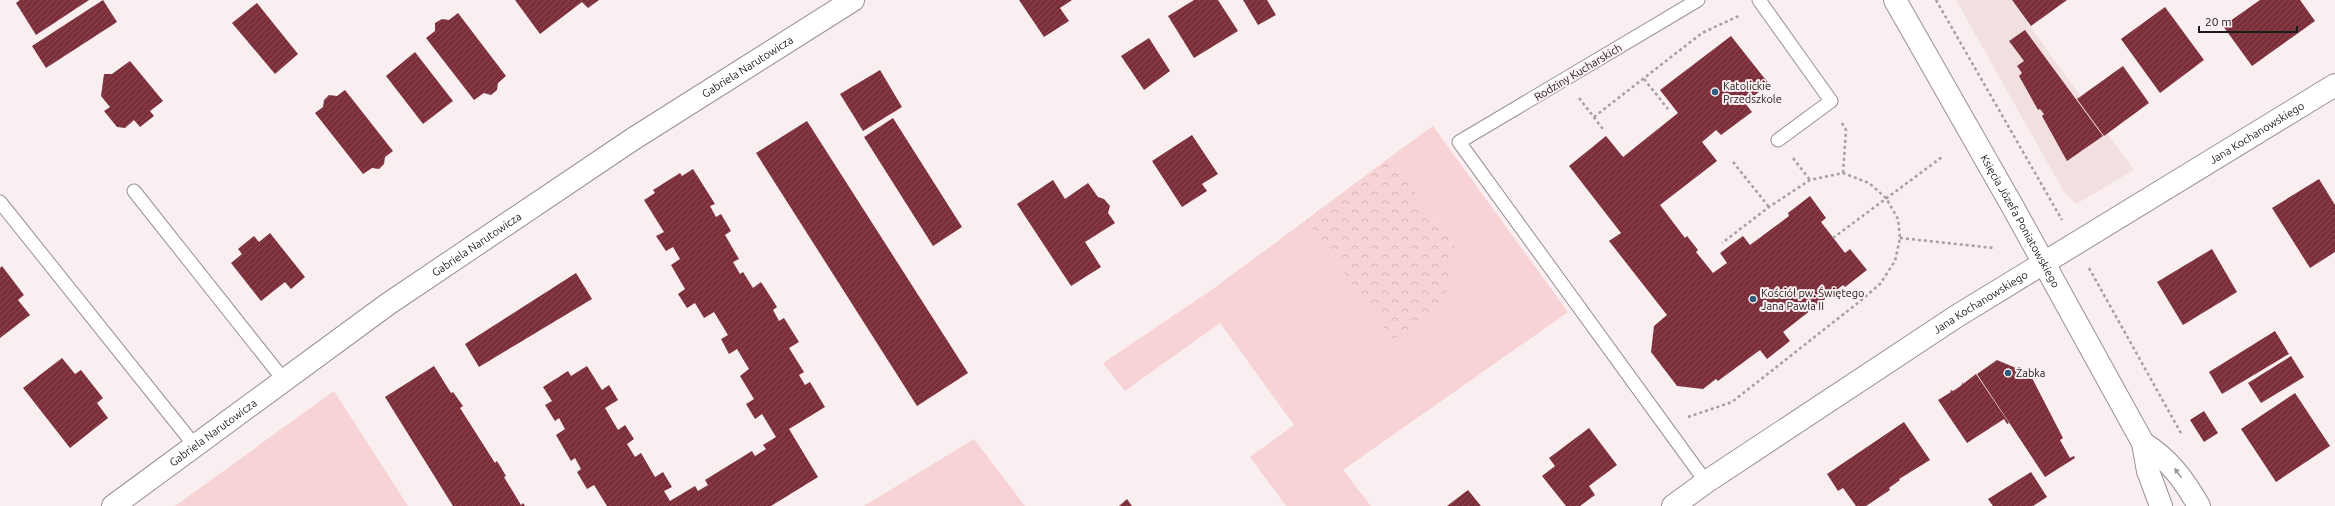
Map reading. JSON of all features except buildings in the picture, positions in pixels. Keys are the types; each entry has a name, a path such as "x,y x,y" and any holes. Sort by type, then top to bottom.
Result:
{"street":[{"name":"Gabriela Narutowicza","path":"112,506 195,446 283,379 388,304 633,139 853,0"},
{"name":"Księcia Józefa Poniatowskiego","path":"1894,0 2044,263 2143,443 2148,471 2161,506"},
{"name":"Jana Kochanowskiego","path":"1674,506 1706,482 1957,316 2335,85"},
{"name":"Księcia Józefa Poniatowskiego","path":"2143,443 2166,459 2189,488 2199,506"}],"lane":[{"name":"Rodziny Kucharskich","path":"1662,424 1459,142 1566,80 1698,0"},
{"path":"1760,2 1831,101 1778,140"},
{"path":"134,191 283,379"},
{"path":"0,202 195,446"},
{"path":"1662,424 1706,482"}],"path":[{"path":"1936,0 2065,224"},
{"path":"1594,117 1702,33 1760,2"},
{"path":"1644,78 1668,109"},
{"path":"1566,80 1603,129"},
{"path":"1842,174 1846,130"},
{"path":"1833,238 1942,156"},
{"path":"1733,162 1769,207"},
{"path":"1799,166 1810,180"},
{"path":"1662,424 1732,402 1880,284 1895,261 1900,238 1898,219 1886,198 1869,183 1842,174 1810,180 1769,207 1722,243"},
{"path":"1900,238 1994,248"},
{"path":"2086,264 2143,368"}],"shaded area":[{"path":"1956,0 2011,0 2134,170 2076,204 2064,192"}],"green space":[{"path":"1433,126 1568,312 1343,470 1371,506 1286,506 1250,457 1294,425 1220,323 1125,391 1103,363 1210,291 1306,220 1393,339 1456,247 1389,158"},
{"path":"1389,158 1456,247 1443,307 1393,340 1306,220"},
{"path":"334,391 408,506 175,506"},
{"path":"974,439 1025,506 864,506"}],"place":[{"name":"Katolickie Przedszkole","path":"1715,92"},
{"name":"Kościół pw. Świętego Jana Pawła II","path":"1753,299"},
{"name":"Żabka","path":"2008,373"}]}
